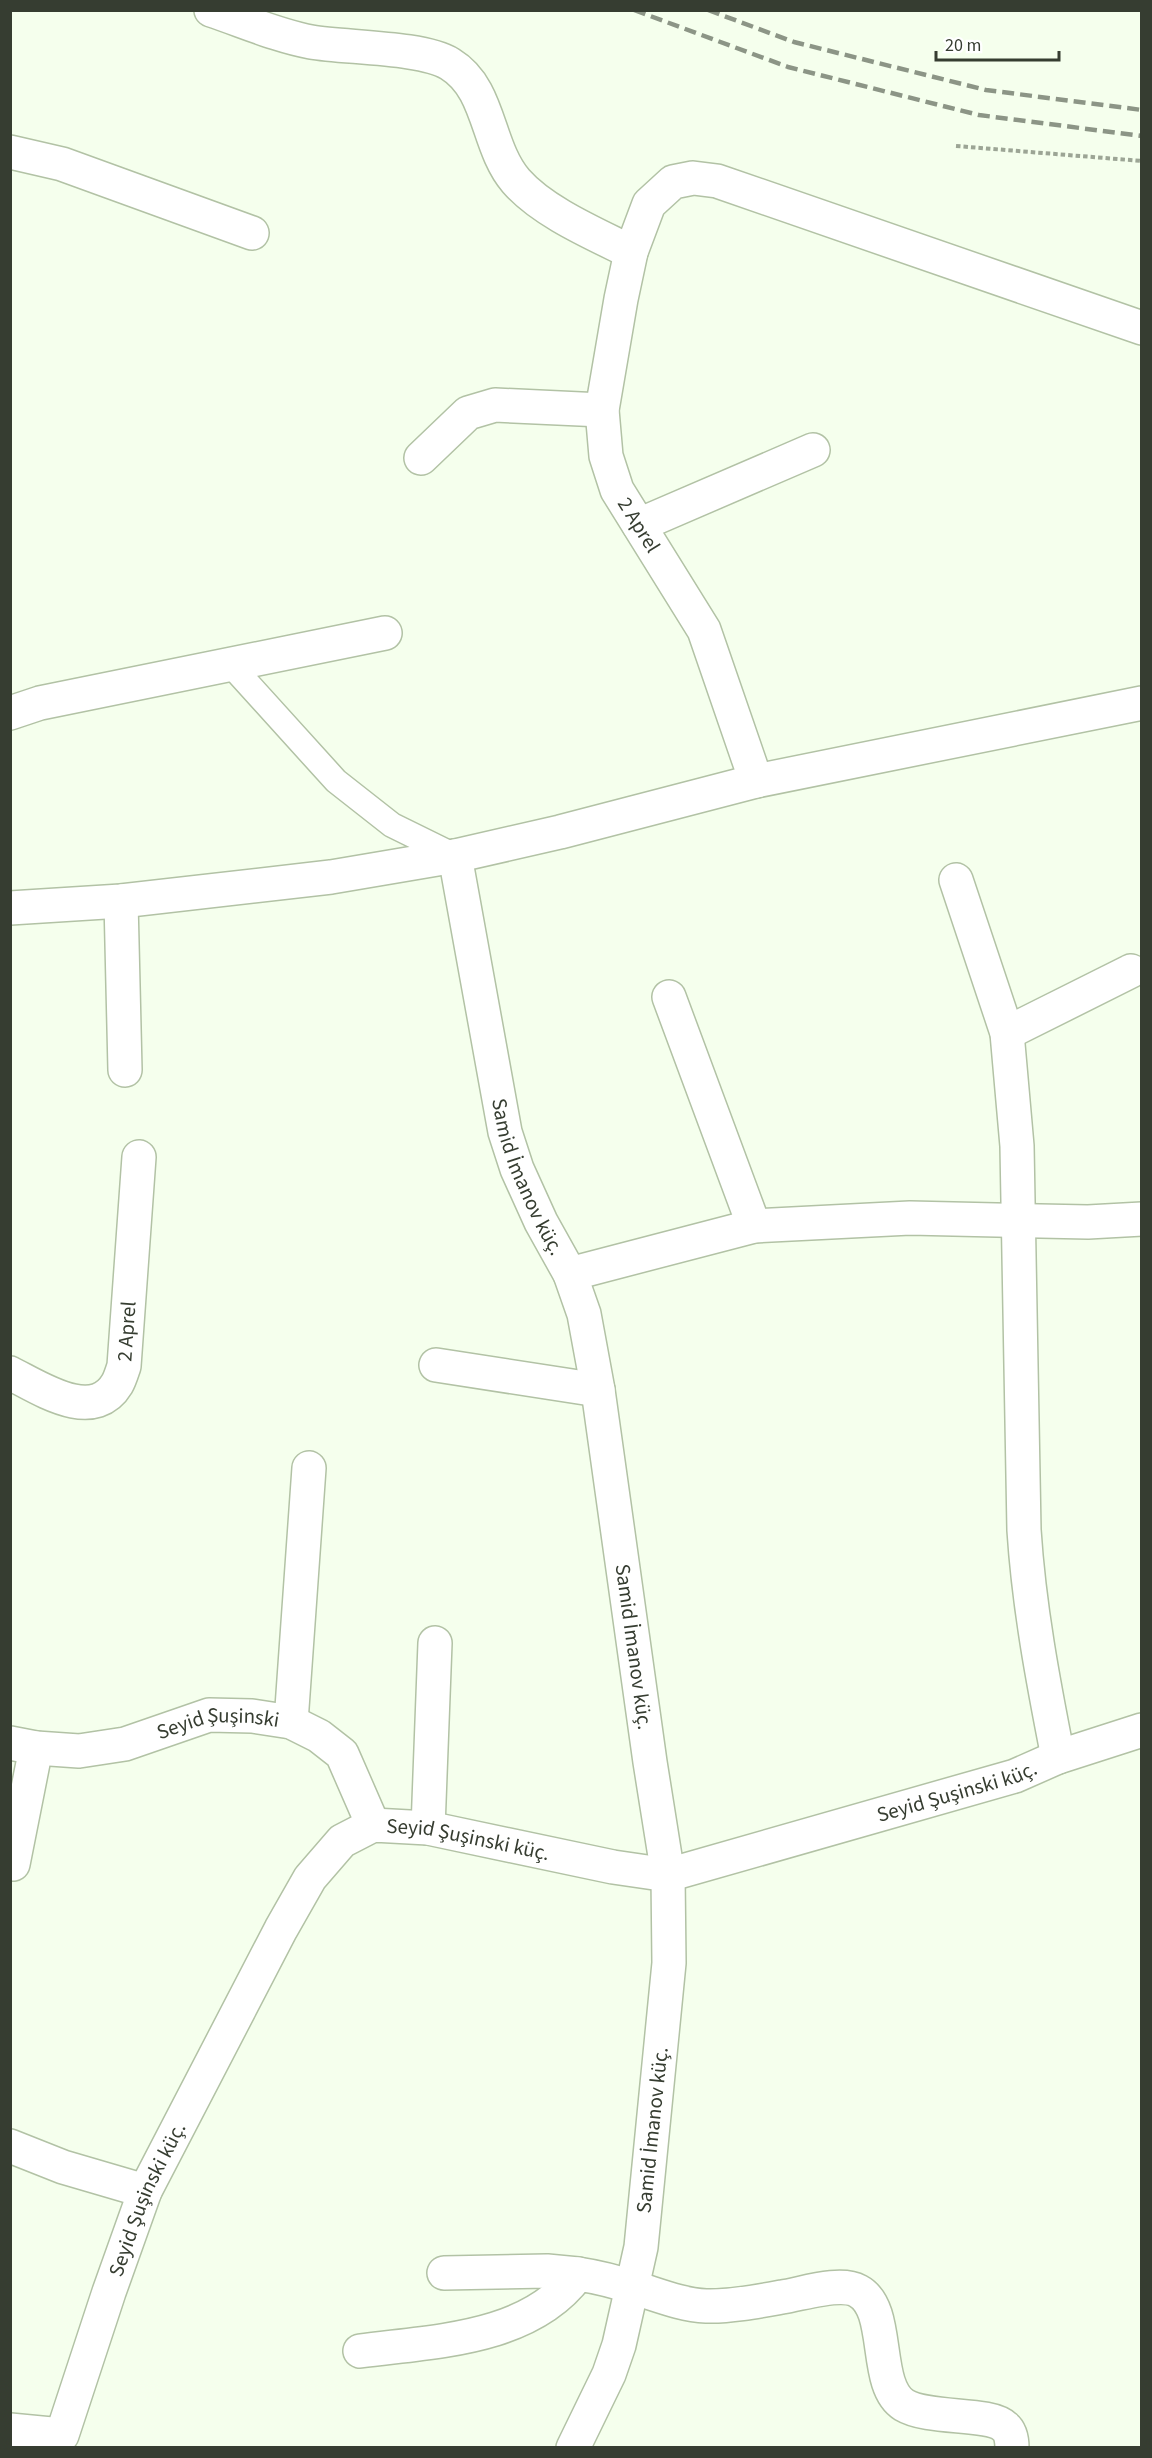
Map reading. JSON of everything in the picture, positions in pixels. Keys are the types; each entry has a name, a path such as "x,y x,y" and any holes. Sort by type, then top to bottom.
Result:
{"street":[{"path":"211,10 308,42 413,53 448,63 470,80 499,156 516,181 544,205 632,252"},
{"path":"10,152 62,164 252,233"},
{"name":"2 Aprel","path":"756,781 704,630 617,490 606,456 602,410 621,299 632,252 648,204 673,182 693,178 717,181 1142,328"},
{"path":"421,458 468,413 495,405 602,410"},
{"path":"639,525 813,450"},
{"path":"10,713 40,703 385,633"},
{"path":"10,908 121,901 331,877 455,856 560,832 756,781 1006,728 1142,703"},
{"name":"Samid İmanov küç.","path":"455,856 505,1132 517,1169 541,1222 570,1274 584,1314 598,1390 668,1875 669,1964 641,2247 619,2345 609,2374 573,2448"},
{"path":"956,880 1006,1033 1017,1146 1024,1530 1028,1586 1037,1652 1058,1757"},
{"path":"121,901 125,1070"},
{"path":"1006,1033 1131,971"},
{"path":"669,997 754,1226"},
{"name":"2 Aprel","path":"10,1373 57,1396 82,1403 102,1399 117,1384 124,1366 139,1157"},
{"path":"570,1274 754,1226 909,1218 1088,1222 1142,1220"},
{"path":"436,1365 598,1390"},
{"path":"291,1722 309,1468"},
{"path":"428,1828 435,1643"},
{"name":"Seyid Şuşinski","path":"23,1745 79,1751 125,1744 210,1715 252,1716 291,1722 319,1736 342,1754 373,1825"},
{"name":"Seyid Şuşinski küç.","path":"10,2430 60,2441 145,2191 221,2041 310,1878 342,1841 373,1825 428,1828 613,1868 668,1875 1015,1776 1058,1757 1142,1730"},
{"path":"13,1864 23,1745"},
{"path":"10,2146 63,2167 145,2191"},
{"path":"444,2273 547,2271 578,2274 632,2287 672,2300 706,2306 780,2298 839,2287 859,2291 873,2305 891,2390 902,2404 918,2412 991,2420 1005,2426 1012,2439 1012,2448"},
{"path":"360,2352 476,2335 538,2312 566,2292 578,2274"}],"lane":[{"path":"230,664 336,781 392,825 455,856"}],"path":[{"path":"956,146 1142,161"}],"railway":[{"path":"634,10 788,67 979,115 1142,136"},
{"path":"708,10 794,42 986,90 1142,110"}]}
